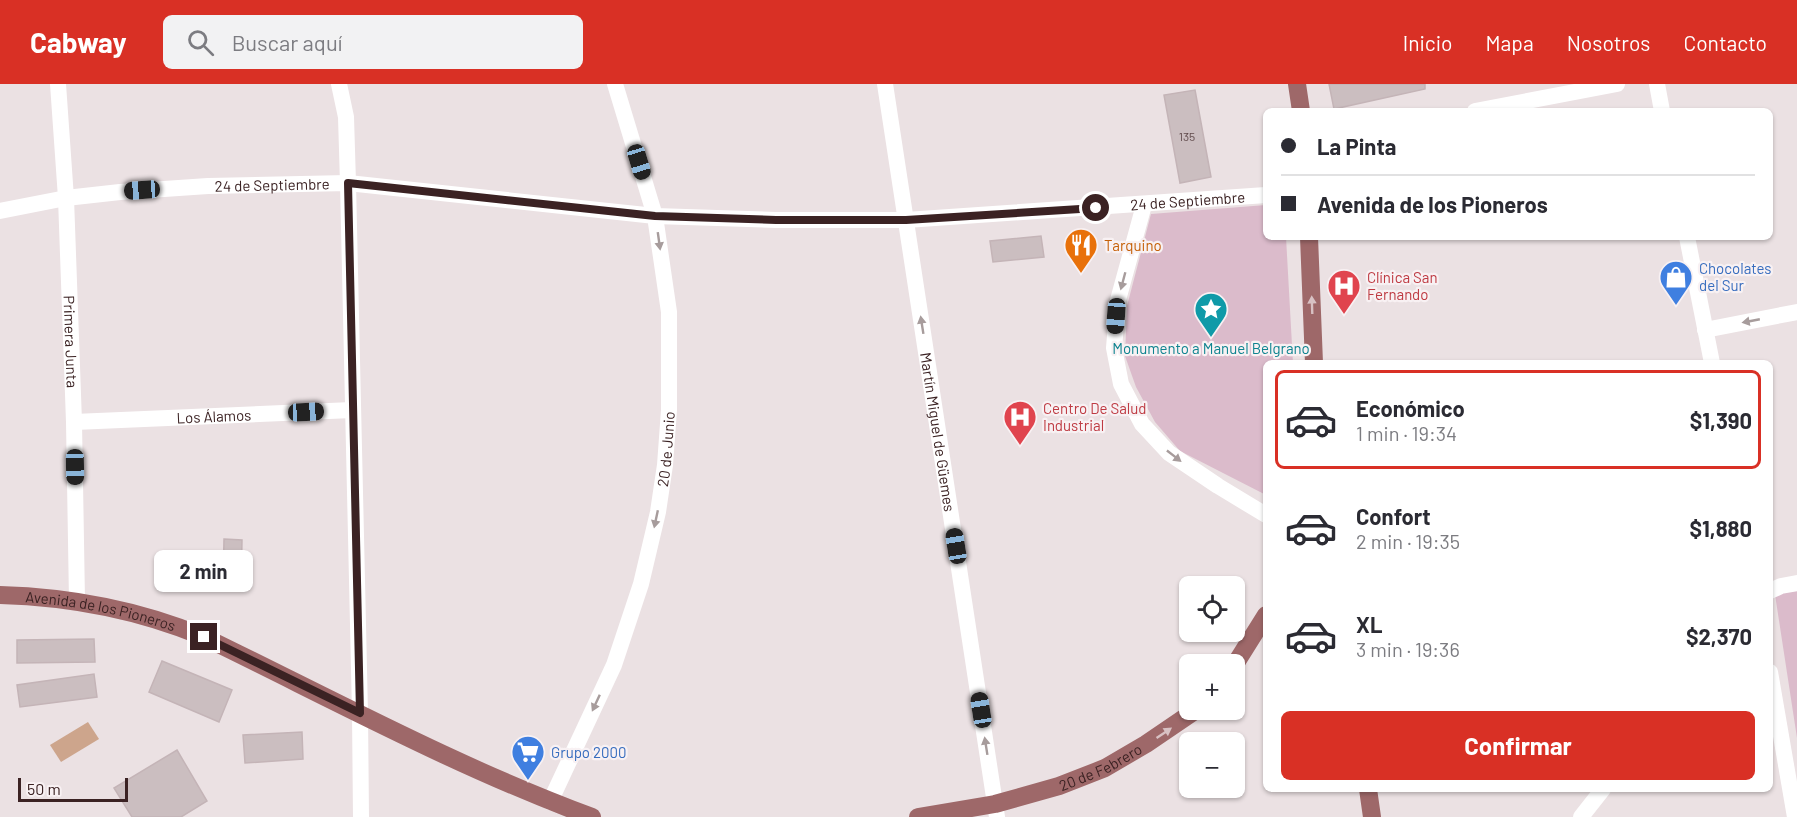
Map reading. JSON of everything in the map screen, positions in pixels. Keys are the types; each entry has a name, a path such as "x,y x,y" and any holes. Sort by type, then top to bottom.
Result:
{"main road":[{"path":"1297,84 1301,108"},
{"path":"1309,240 1314,360"},
{"name":"Avenida de los Pioneros","path":"0,595 77,601 136,613 173,624 459,761 550,802 592,817"},
{"path":"1242,654 1263,620"},
{"name":"20 de Febrero","path":"996,811 1105,768 1181,720"},
{"path":"1368,792 1372,817"},
{"path":"918,817 996,811"}],"street":[{"name":"Primera Junta","path":"58,84 66,198 74,422 77,601"},
{"path":"339,84 346,117 348,183 361,817"},
{"name":"20 de Junio","path":"550,802 614,664 641,584 658,512 665,465 670,362 669,312 655,216 615,84"},
{"name":"Martín Miguel de Güemes","path":"885,84 996,811"},
{"path":"1491,108 1617,84"},
{"path":"1657,84 1661,108"},
{"name":"24 de Septiembre","path":"0,211 66,198 120,192 208,186 348,183 655,216 776,220 906,220 1263,195"},
{"path":"1144,205 1118,300 1114,348 1121,384 1142,424 1169,453 1263,513"},
{"path":"1688,240 1711,360"},
{"path":"1705,330 1797,312"},
{"name":"Los Álamos","path":"74,422 352,410"},
{"path":"1773,590 1797,583"},
{"path":"1773,690 1794,817"},
{"path":"1581,817 1601,792"}],"shaded area":[{"path":"1263,205 1263,240 1286,240 1293,360 1263,360 1263,493 1180,451 1155,422 1136,387 1125,356 1127,306 1151,214"},
{"path":"1797,583 1797,738 1774,588"},
{"path":"88,722 99,739 61,762 50,745"}],"building":[{"path":"1329,84 1425,84 1425,89 1334,108"},
{"path":"1195,90 1211,177 1180,183 1164,95"},
{"path":"1041,236 1044,257 993,262 990,241"},
{"path":"224,539 242,540 241,591 223,591"},
{"path":"94,639 95,662 17,663 17,640"},
{"path":"162,661 232,690 219,722 149,692"},
{"path":"94,674 97,697 20,707 17,685"},
{"path":"302,732 303,759 245,763 243,735"},
{"path":"177,750 207,801 181,817 132,817 114,788"}],"place":[{"name":"Tarquino","path":"1081,274"},
{"name":"Chocolates del Sur","path":"1676,306"},
{"name":"Clínica San Fernando","path":"1344,315"},
{"name":"Monumento a Manuel Belgrano","path":"1211,338"},
{"name":"Centro De Salud Industrial","path":"1020,446"},
{"name":"Grupo 2000","path":"528,781"}],"route":[{"path":"204,637 360,713 348,183 655,216 776,220 906,220 1096,208"}]}
